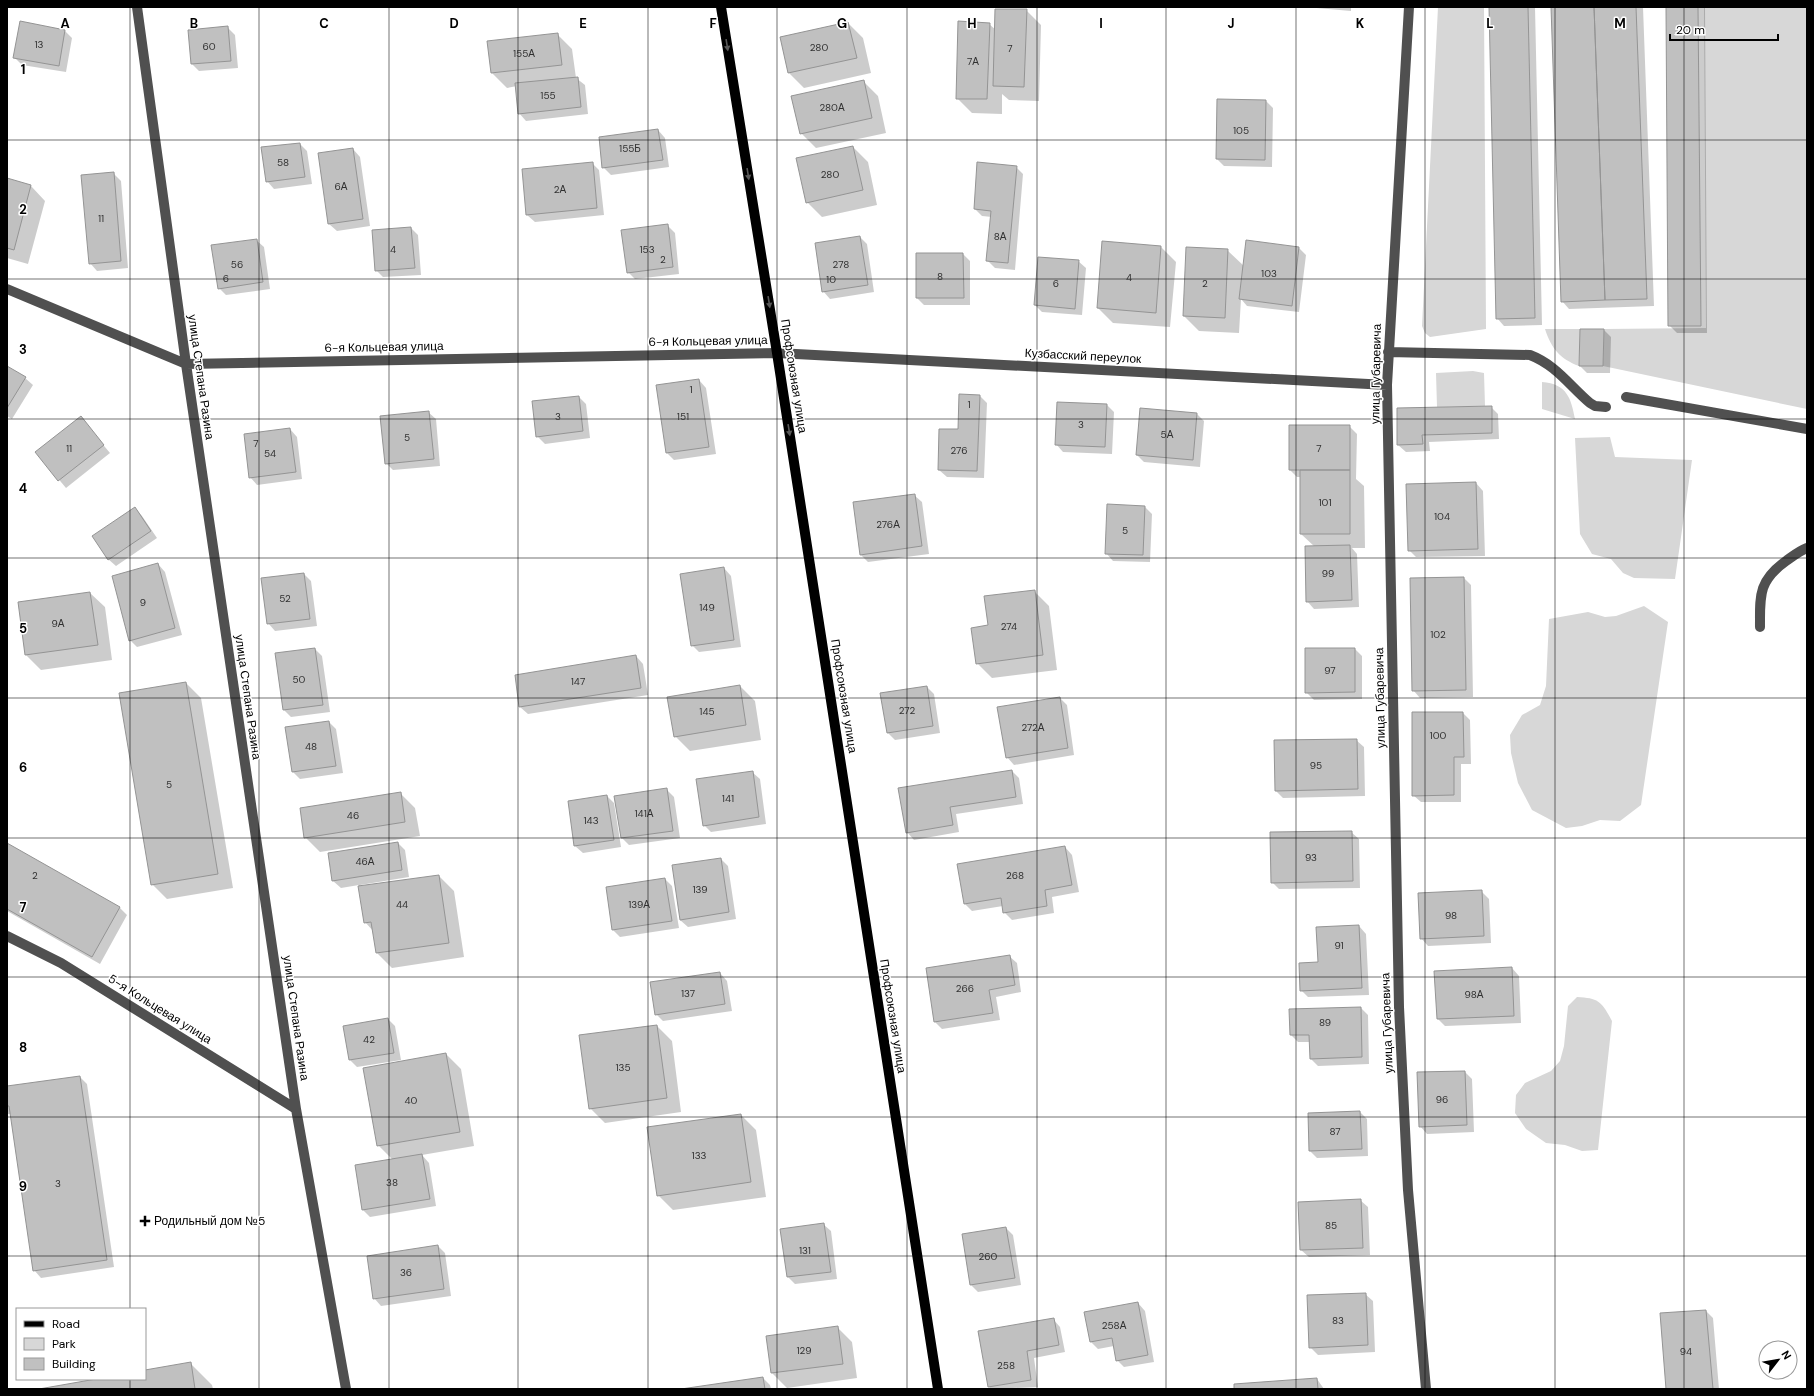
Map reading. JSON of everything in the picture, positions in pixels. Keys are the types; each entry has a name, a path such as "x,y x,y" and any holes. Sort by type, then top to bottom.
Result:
{"main road":[{"name":"Профсоюзная улица","path":"721,7 777,353 938,1389"}],"street":[{"name":"улица Степана Разина","path":"137,7 186,364 296,1109 346,1389"},
{"name":"улица Губаревича","path":"1409,7 1387,385 1399,1007 1408,1190 1426,1389"},
{"name":"6-я Кольцевая улица","path":"7,289 186,364 777,353"},
{"path":"1388,352 1530,355 1543,360 1559,371 1590,403 1595,406 1606,407"},
{"name":"Кузбасский переулок","path":"777,353 1387,385"},
{"path":"1626,397 1807,429"},
{"path":"1760,627 1760,602 1764,582 1777,568 1807,548"},
{"name":"5-я Кольцевая улица","path":"7,936 61,963 296,1109"}],"green space":[{"path":"1438,7 1484,7 1486,329 1430,337 1425,333 1422,326"},
{"path":"1704,7 1807,7 1807,409 1603,366 1604,329 1706,328"},
{"path":"1545,329 1580,329 1579,366 1567,360 1557,352 1550,342"},
{"path":"1473,371 1484,373 1485,406 1437,407 1436,373"},
{"path":"1542,382 1557,386 1566,393 1572,405 1575,419 1542,409"},
{"path":"1610,437 1615,457 1692,460 1675,579 1634,578 1623,573 1611,559 1592,554 1580,534 1575,438"},
{"path":"1644,606 1668,622 1641,805 1620,821 1600,820 1582,826 1566,828 1532,810 1518,783 1511,753 1510,735 1522,715 1540,705 1546,686 1549,619 1588,612 1605,617 1616,616"},
{"path":"1577,997 1590,998 1599,1002 1612,1021 1598,1150 1582,1151 1565,1145 1546,1143 1526,1129 1515,1113 1516,1095 1525,1083 1551,1071 1560,1061 1564,1046 1568,1006"}],"building":[{"path":"1489,7 1528,7 1535,318 1496,319"},
{"path":"1551,7 1594,7 1605,300 1561,302"},
{"path":"1594,7 1636,7 1647,299 1605,300"},
{"path":"1666,7 1698,7 1701,326 1668,326"},
{"path":"995,9 1027,9 1024,87 993,86"},
{"path":"20,21 65,30 59,66 13,58"},
{"path":"958,21 990,23 987,99 956,99"},
{"path":"848,22 857,58 788,73 780,37"},
{"path":"228,26 231,61 191,64 188,30"},
{"path":"558,33 562,65 491,73 487,41"},
{"path":"578,77 581,107 518,114 515,83"},
{"path":"864,80 872,118 800,134 791,96"},
{"path":"1217,99 1266,100 1265,160 1216,159"},
{"path":"658,129 663,160 602,168 599,137"},
{"path":"300,143 305,177 266,182 261,147"},
{"path":"853,146 863,190 806,203 796,158"},
{"path":"353,148 363,219 328,224 318,153"},
{"path":"593,162 597,208 526,215 522,169"},
{"path":"977,162 1017,166 1008,263 986,261 991,211 974,209"},
{"path":"114,172 121,261 89,264 81,175"},
{"path":"7,178 31,185 14,250 7,248"},
{"path":"668,224 673,267 627,273 621,230"},
{"path":"411,227 415,268 375,271 372,230"},
{"path":"860,236 868,285 822,292 815,243"},
{"path":"257,239 263,282 218,289 211,245"},
{"path":"1246,240 1299,247 1292,306 1239,299"},
{"path":"1102,241 1161,246 1156,313 1097,308"},
{"path":"1186,247 1228,249 1225,318 1183,316"},
{"path":"916,253 963,253 964,298 916,298"},
{"path":"1038,257 1079,260 1075,309 1034,305"},
{"path":"1580,329 1604,329 1603,366 1579,366"},
{"path":"7,366 26,377 7,408"},
{"path":"699,379 709,447 666,453 656,385"},
{"path":"959,394 980,395 977,471 938,470 939,429 958,429"},
{"path":"579,396 583,431 536,437 532,401"},
{"path":"1057,402 1107,404 1105,447 1055,445"},
{"path":"1492,406 1492,433 1422,435 1423,444 1397,445 1397,408"},
{"path":"1140,408 1197,413 1193,460 1136,455"},
{"path":"429,411 434,459 385,464 380,416"},
{"path":"81,416 104,445 58,481 35,452"},
{"path":"1289,425 1350,425 1350,470 1289,470"},
{"path":"290,428 296,472 249,478 244,434"},
{"path":"1300,470 1350,470 1350,534 1300,534"},
{"path":"1476,482 1478,549 1408,551 1406,484"},
{"path":"915,494 922,546 860,555 853,502"},
{"path":"1107,504 1145,506 1143,555 1105,554"},
{"path":"135,507 151,531 108,560 92,536"},
{"path":"1350,545 1352,600 1306,602 1305,546"},
{"path":"158,563 175,628 129,641 112,576"},
{"path":"724,567 734,640 691,646 680,574"},
{"path":"304,573 310,619 267,624 261,578"},
{"path":"1464,577 1466,690 1412,691 1410,578"},
{"path":"1035,590 1043,655 976,664 971,628 988,625 984,596"},
{"path":"90,592 98,645 25,655 18,602"},
{"path":"315,648 323,705 283,710 275,653"},
{"path":"1305,648 1355,648 1355,692 1305,693"},
{"path":"636,655 641,688 519,707 515,675"},
{"path":"186,682 218,874 151,885 119,693"},
{"path":"740,685 746,725 674,737 667,697"},
{"path":"927,686 933,726 887,733 880,693"},
{"path":"1060,697 1068,748 1006,758 997,707"},
{"path":"1412,712 1463,712 1464,757 1454,757 1454,795 1412,796"},
{"path":"329,721 336,766 292,772 285,727"},
{"path":"1357,739 1358,789 1275,791 1274,740"},
{"path":"1012,770 1016,797 950,807 953,825 906,833 898,788"},
{"path":"753,771 759,817 703,826 696,779"},
{"path":"667,788 673,831 621,838 614,796"},
{"path":"401,792 405,822 304,838 300,808"},
{"path":"607,795 614,840 574,846 568,801"},
{"path":"1352,831 1353,881 1271,883 1270,832"},
{"path":"398,842 402,870 332,881 328,853"},
{"path":"7,843 120,907 92,957 7,909"},
{"path":"1065,846 1072,885 1045,890 1047,906 1003,913 1001,898 964,904 957,864"},
{"path":"721,858 729,912 680,920 672,865"},
{"path":"439,875 449,943 376,953 371,922 364,923 358,886"},
{"path":"665,878 672,921 612,930 606,887"},
{"path":"1482,890 1484,936 1420,939 1418,893"},
{"path":"1359,925 1362,988 1300,991 1299,963 1318,962 1316,927"},
{"path":"1010,955 1015,985 989,990 993,1013 934,1022 926,968"},
{"path":"1512,967 1514,1016 1437,1019 1434,971"},
{"path":"720,972 725,1004 655,1015 650,982"},
{"path":"1361,1007 1362,1057 1310,1059 1309,1035 1290,1035 1289,1009"},
{"path":"388,1018 394,1053 349,1060 343,1026"},
{"path":"657,1025 667,1098 589,1109 579,1035"},
{"path":"446,1053 460,1132 377,1146 363,1068"},
{"path":"1465,1071 1467,1125 1419,1127 1417,1072"},
{"path":"80,1076 107,1260 33,1271 9,1106 7,1106 7,1086"},
{"path":"1360,1111 1362,1149 1309,1151 1308,1113"},
{"path":"741,1114 751,1182 657,1196 647,1127"},
{"path":"422,1154 430,1199 362,1210 355,1165"},
{"path":"1361,1199 1363,1248 1300,1250 1298,1202"},
{"path":"824,1223 831,1272 787,1277 780,1229"},
{"path":"1006,1227 1015,1278 970,1285 962,1234"},
{"path":"438,1245 444,1289 373,1299 367,1256"},
{"path":"1366,1293 1368,1345 1309,1348 1307,1295"},
{"path":"1138,1302 1148,1355 1116,1361 1112,1338 1090,1342 1084,1312"},
{"path":"1706,1310 1713,1389 1666,1389 1660,1313"},
{"path":"1054,1318 1059,1345 1027,1351 1031,1380 988,1387 978,1331"},
{"path":"838,1326 843,1364 771,1373 766,1336"},
{"path":"191,1362 195,1389 39,1389 90,1380 146,1380 146,1370"},
{"path":"763,1377 765,1389 681,1389"},
{"path":"1317,1378 1318,1389 1234,1389 1234,1384"}],"place":[{"name":"Родильный дом №5","path":"145,1221"}]}
